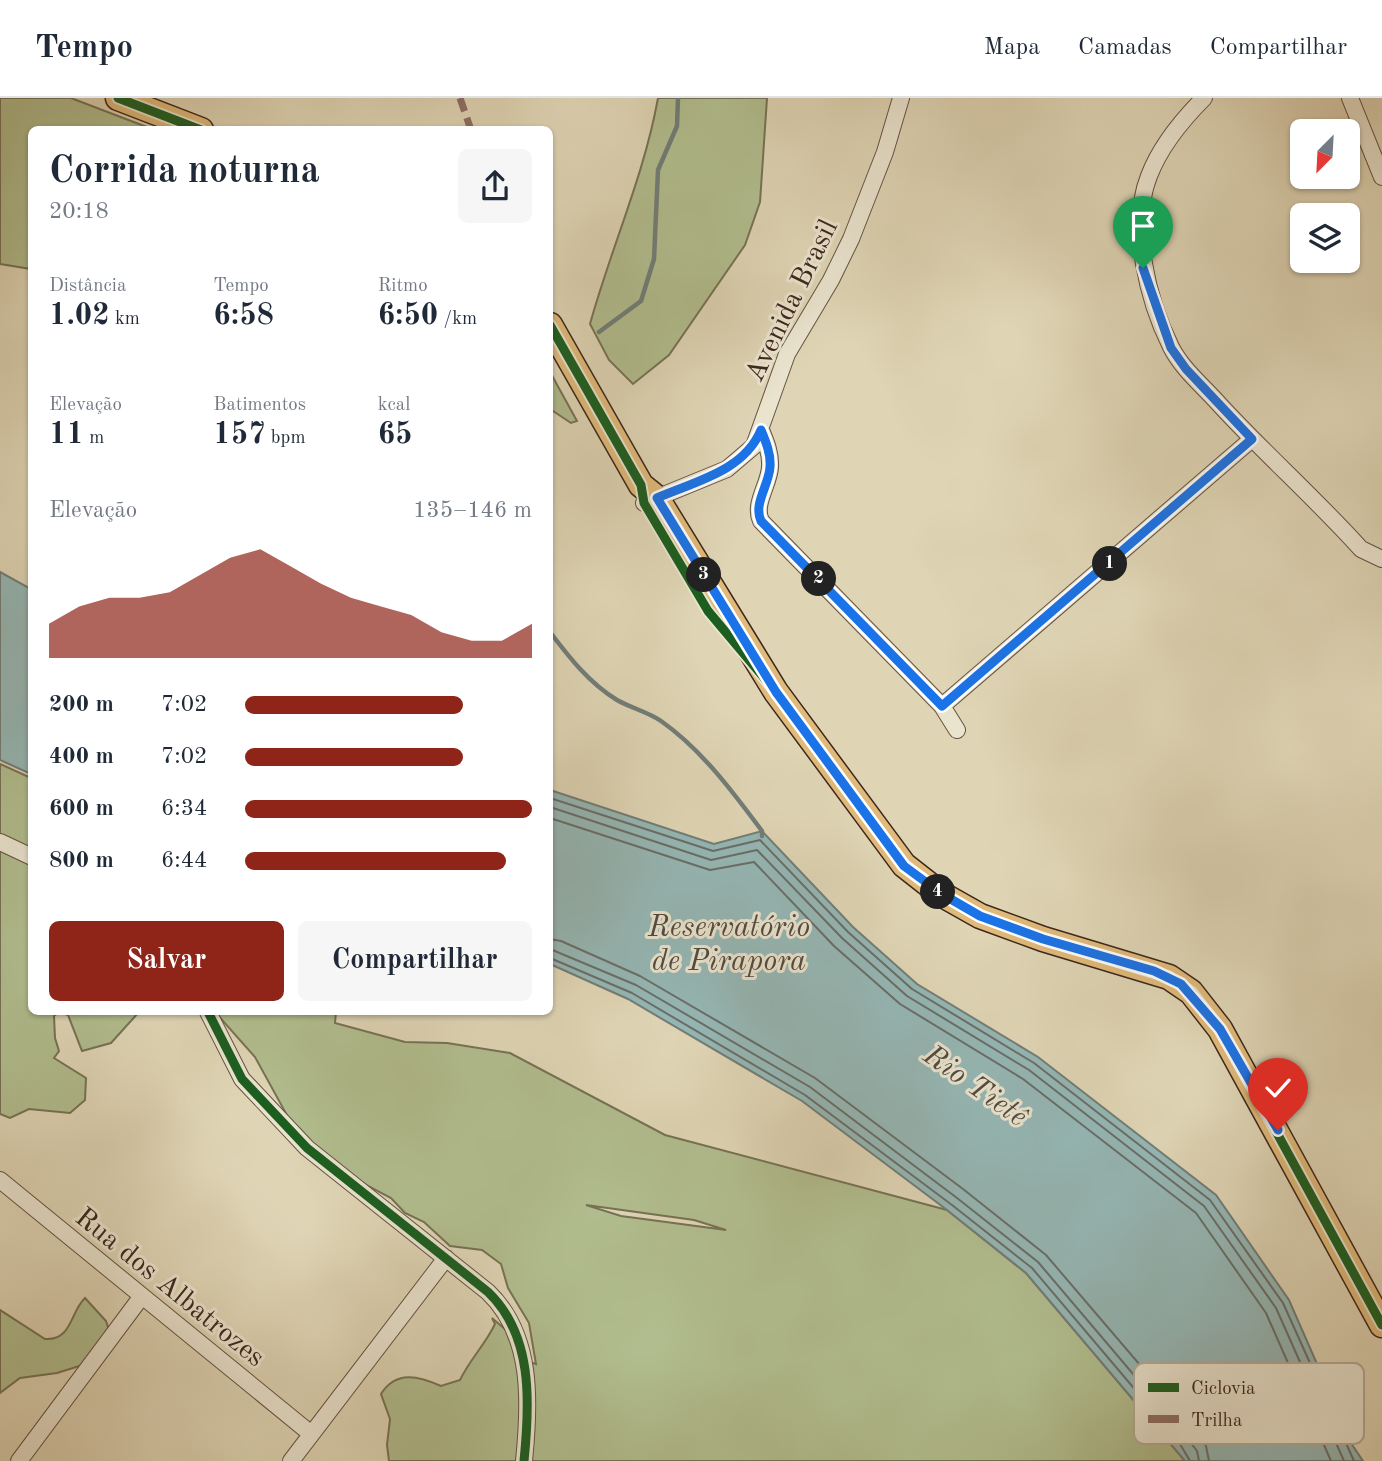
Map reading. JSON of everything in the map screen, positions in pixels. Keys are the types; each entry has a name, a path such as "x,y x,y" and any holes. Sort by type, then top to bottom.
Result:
{"main road":[{"path":"118,98 191,126"},
{"path":"553,330 648,495 776,692 904,866 942,894 980,916 1043,939 1154,971 1191,992 1220,1029 1382,1325"}],"street":[{"name":"Avenida Brasil","path":"648,495 739,461 754,446 787,354 831,280 851,239 886,152 901,98"},
{"path":"1204,98 1163,149 1148,177 1141,208 1143,268 1171,348 1186,369 1252,439 1361,549 1382,559"},
{"path":"1350,98 1382,177"},
{"path":"761,430 770,454 770,470 759,506 761,521 942,706 957,730"},
{"path":"942,706 1252,439"},
{"path":"0,842 28,855"},
{"path":"210,1015 242,1079 307,1148 500,1304 517,1332 527,1390 524,1461"},
{"name":"Rua dos Albatrozes","path":"0,1180 310,1433"},
{"path":"291,1461 446,1258"},
{"path":"19,1461 142,1296"}],"green space":[{"path":"0,98 71,98 144,126 28,126 28,269 0,264"},
{"path":"658,98 767,98 760,202 745,245 669,355 633,384 609,360 590,324 636,184"},
{"path":"553,377 577,421 571,423 553,411"},
{"path":"0,764 28,777 28,1015 55,1015 55,1038 59,1051 54,1058 86,1078 85,1100 70,1113 29,1109 10,1118 0,1114"},
{"path":"68,1015 136,1015 111,1043 82,1051"},
{"path":"218,1015 336,1015 335,1023 405,1042 447,1043 510,1053 665,1135 947,1210 1026,1273 1134,1401 1134,1444 1171,1444 1185,1461 389,1461 387,1445 390,1419 381,1394 387,1386 408,1377 441,1386 460,1380 495,1324 492,1318 514,1337 516,1358 536,1364 529,1323 508,1288 501,1264 482,1250 450,1246 424,1222 405,1213 391,1198 336,1169 289,1119 255,1057","holes":["586,1205 694,1220 726,1230 621,1216"]},
{"path":"85,1298 106,1321 112,1340 102,1359 57,1373 20,1378 0,1393 0,1310 45,1339 54,1338 66,1331"}],"water":[{"path":"0,572 28,587 28,773 0,760"},
{"name":"Reservatório de Pirapora","path":"553,791 714,844 762,831 853,927 917,984 1038,1057 1216,1195 1289,1300 1317,1363 1134,1363 1134,1401 1026,1273 947,1210 802,1101 628,999 553,965"},
{"name":"Reservatório de Pirapora","path":"1171,1444 1352,1444 1363,1461 1185,1461"}],"waterway":[{"path":"599,332 641,301 654,259 658,170 677,126 678,98"},
{"path":"553,636 597,686 617,700 661,721 690,745 740,801 762,831 762,836"}],"marked path":[{"path":"460,98 470,126"}],"cycle path":[{"path":"118,98 191,126"},
{"path":"553,330 641,485 644,503 708,611 776,692 904,865 941,894 980,916 1043,939 1169,977 1191,992 1220,1029 1382,1325"},
{"path":"210,1015 242,1079 307,1148 488,1292 503,1309 521,1349 525,1370 527,1416 524,1461"}],"route":[{"path":"1143,268 1171,348 1186,369 1252,439 1106,568 942,706 761,521 759,506 770,470 770,454 761,430 748,454 727,469 657,498 776,692 904,866 942,894 980,916 1043,939 1154,971 1181,984 1191,992 1220,1029 1278,1130"}],"water label":[{"name":"Rio Tietê","path":"976,1085"}]}
